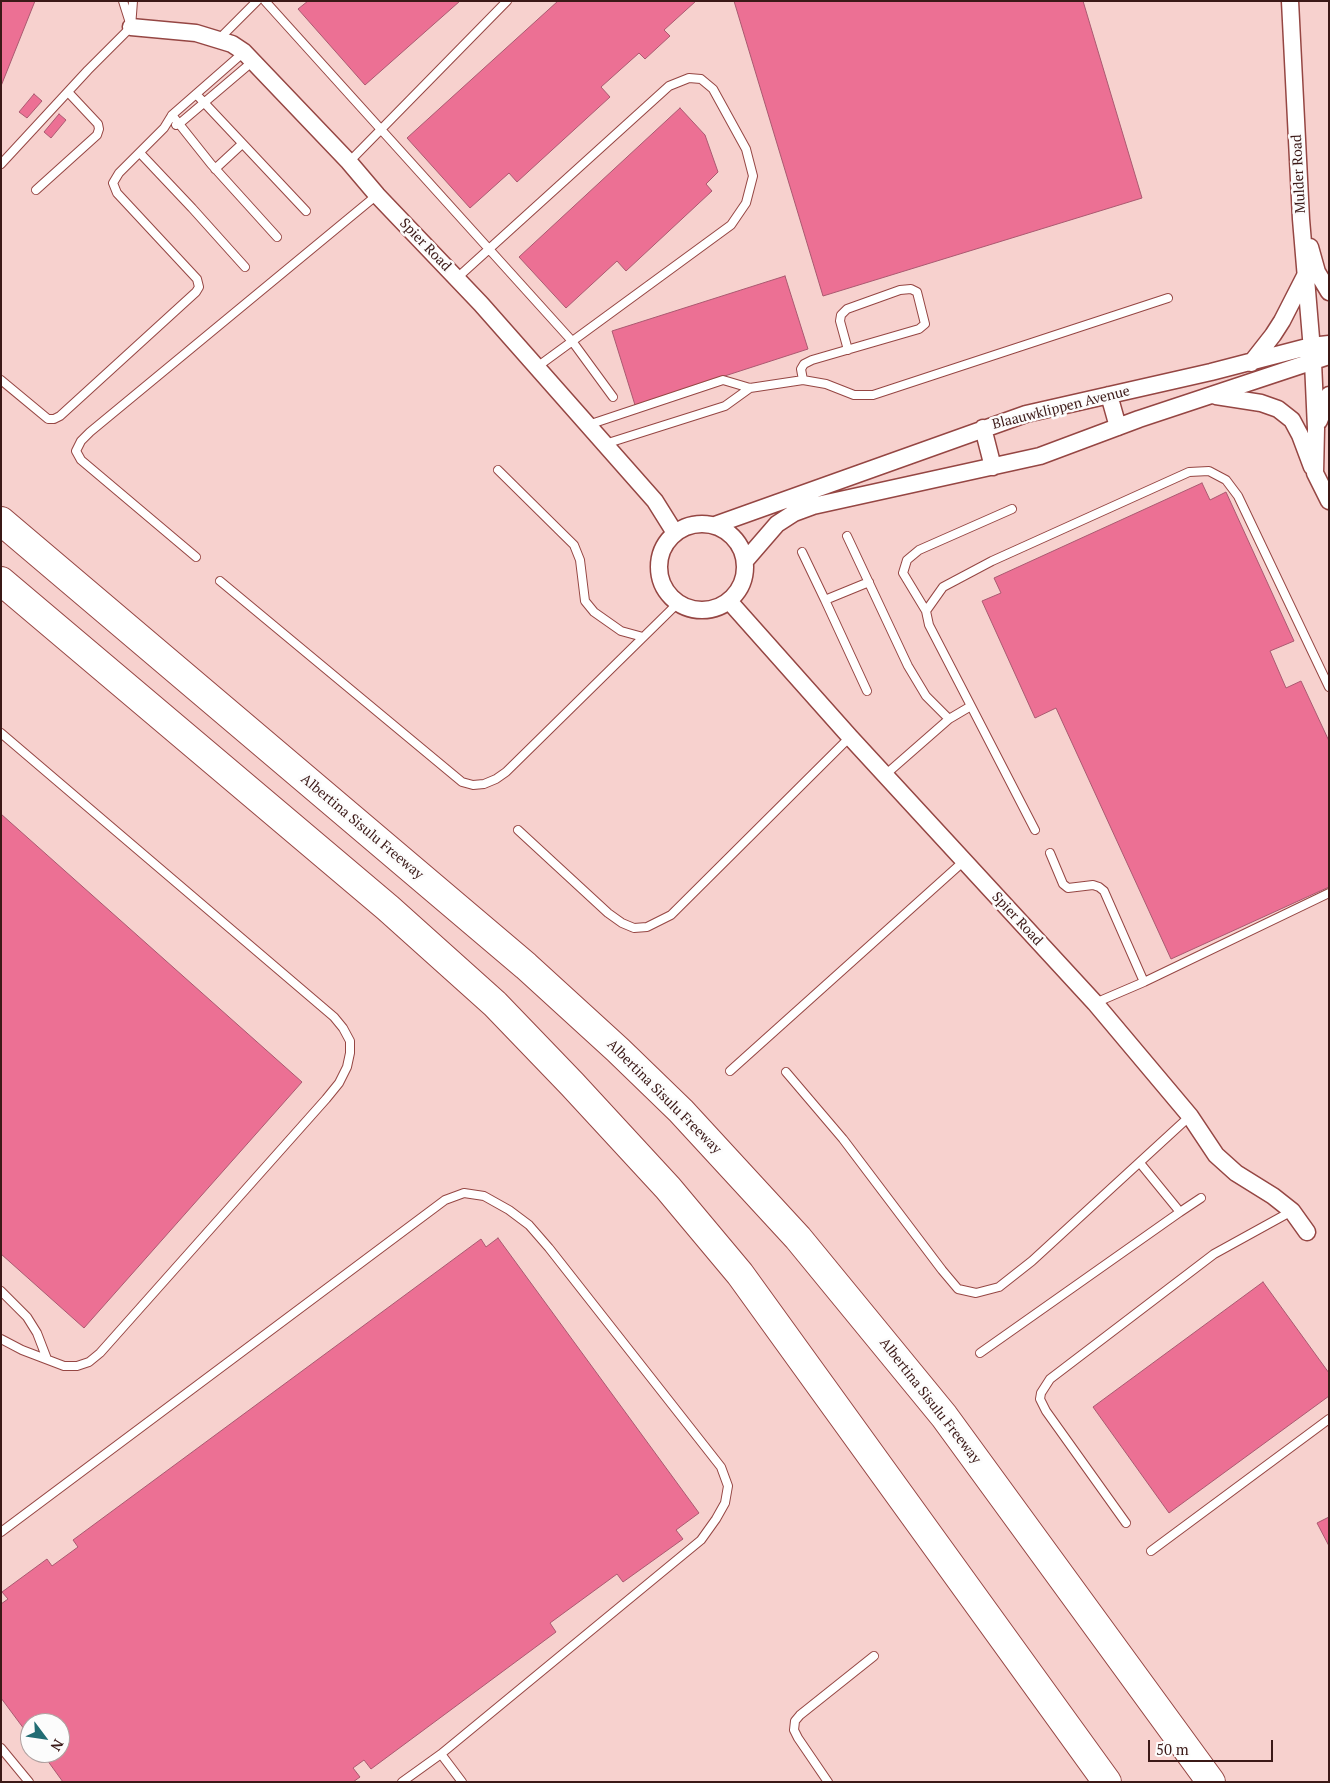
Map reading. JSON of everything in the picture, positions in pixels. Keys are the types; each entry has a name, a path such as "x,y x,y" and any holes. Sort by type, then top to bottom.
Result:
{"highway":[{"name":"Albertina Sisulu Freeway","path":"1,521 526,966 618,1050 681,1111 798,1238 944,1416 1211,1782"},
{"path":"1,581 388,908 495,1004 611,1125 668,1188 740,1274 1107,1782"}],"street":[{"name":"Mulder Road","path":"1290,1 1301,219 1316,429 1315,473"},
{"name":"Spier Road","path":"131,27 196,33 232,44 248,57 349,162 537,367 655,501 675,533"},
{"path":"1301,219 1318,272 1329,292"},
{"path":"1251,363 1274,335 1305,275"},
{"name":"Blaauwklippen Avenue","path":"744,560 777,524 794,513 813,506 1040,456 1209,395 1312,354 1329,344"},
{"name":"Blaauwklippen Avenue","path":"714,525 1026,414 1251,363 1312,354 1329,356"},
{"path":"1109,395 1118,427"},
{"path":"1209,395 1262,402 1278,409 1292,420 1329,501"},
{"path":"1316,429 1329,395"},
{"path":"983,428 993,467"},
{"path":"714,525 726,530 735,538 741,549 745,572 742,583 729,601 717,607 704,610 690,609 678,603 668,594 661,582 660,556 666,543 675,533 687,526 714,525"},
{"name":"Spier Road","path":"729,601 850,737 1095,1003 1190,1116 1216,1155 1236,1173 1273,1196 1292,1211 1307,1232"}],"lane":[{"path":"123,1 131,27"},
{"path":"1,164 131,27 133,1"},
{"path":"218,40 257,1"},
{"path":"265,1 572,341 613,397"},
{"path":"349,162 507,1"},
{"path":"1,380 48,419 54,419 60,416 196,292 199,287 197,279 114,189 112,183 164,128 172,115 196,94 248,57"},
{"path":"164,128 179,124 204,103 248,57"},
{"path":"457,278 669,86 689,78 701,79 713,89 746,149 753,176 746,203 732,225 537,367"},
{"path":"36,190 97,136 98,124 68,92"},
{"path":"196,94 306,211"},
{"path":"172,115 215,169 277,237"},
{"path":"215,169 242,144"},
{"path":"140,152 245,267"},
{"path":"196,557 81,460 76,451 81,441 97,426 377,194"},
{"path":"803,380 801,369 804,364 812,360 848,350 919,330 924,324 917,292 911,289 900,290 847,309 841,315 840,321 848,350"},
{"path":"588,425 723,380 750,388 803,380 826,384 854,396 872,395 1168,298"},
{"path":"605,444 725,406 750,388"},
{"path":"498,470 574,545 580,560 585,601 594,612 621,631 643,637"},
{"path":"926,611 944,586 992,561 1189,472 1209,471 1226,480 1238,496 1329,687"},
{"path":"1012,509 919,550 907,560 903,573 926,611 929,625 1035,830"},
{"path":"847,536 908,666 926,696 948,719"},
{"path":"802,552 867,691"},
{"path":"220,581 462,782 473,785 484,784 506,772 678,603"},
{"path":"825,600 869,582"},
{"path":"885,775 948,719 971,706"},
{"path":"1,733 334,1016 350,1041 347,1067 339,1083 100,1353 89,1362 77,1366 64,1366 22,1350 1,1339"},
{"path":"518,830 608,913 634,928 647,927 671,915 850,737"},
{"path":"1050,853 1063,884 1068,888 1093,885 1104,891 1144,982"},
{"path":"730,1071 964,861"},
{"path":"1095,1003 1144,982 1329,893"},
{"path":"786,1072 843,1139 958,1289 976,1293 998,1287 1032,1261 1190,1116"},
{"path":"1140,1163 1180,1212"},
{"path":"1,1532 445,1200 464,1193 484,1196 509,1210 529,1225 549,1248 721,1467 728,1486 724,1503 701,1540 441,1754 402,1782"},
{"path":"980,1353 1201,1198"},
{"path":"1126,1523 1046,1411 1040,1399 1041,1393 1050,1380 1214,1254 1292,1211"},
{"path":"1,1290 27,1317 37,1333 47,1359"},
{"path":"1151,1551 1329,1420"},
{"path":"828,1782 798,1738 794,1730 795,1721 874,1656"},
{"path":"1,1748 29,1782"},
{"path":"441,1754 462,1782"}],"building":[{"path":"1,1 35,1 1,86"},
{"path":"308,1 460,1 365,85 298,9"},
{"path":"558,1 696,1 664,30 670,36 645,59 639,53 601,87 610,97 517,182 509,173 470,208 407,138"},
{"path":"734,1 1083,1 1142,198 823,296"},
{"path":"34,94 42,101 27,118 19,112"},
{"path":"680,108 705,135 718,172 706,184 712,191 626,271 617,261 566,308 519,257"},
{"path":"59,114 66,120 51,138 44,132"},
{"path":"785,276 808,349 635,405 612,331"},
{"path":"1202,483 1210,500 1226,492 1294,641 1270,651 1286,688 1301,681 1329,741 1329,887 1171,959 1056,708 1035,718 982,601 1001,593 994,578"},
{"path":"1,814 302,1082 84,1328 1,1254"},
{"path":"498,1238 699,1513 676,1530 683,1539 623,1582 617,1574 550,1623 556,1632 371,1769 364,1760 353,1768 360,1777 353,1782 63,1782 49,1763 70,1763 70,1713 20,1713 20,1724 1,1698 1,1604 8,1599 2,1592 47,1559 52,1566 78,1547 73,1540 481,1239 486,1247"},
{"path":"1263,1282 1329,1373 1329,1396 1169,1513 1093,1407"},
{"path":"1329,1517 1329,1546 1317,1523"}]}
